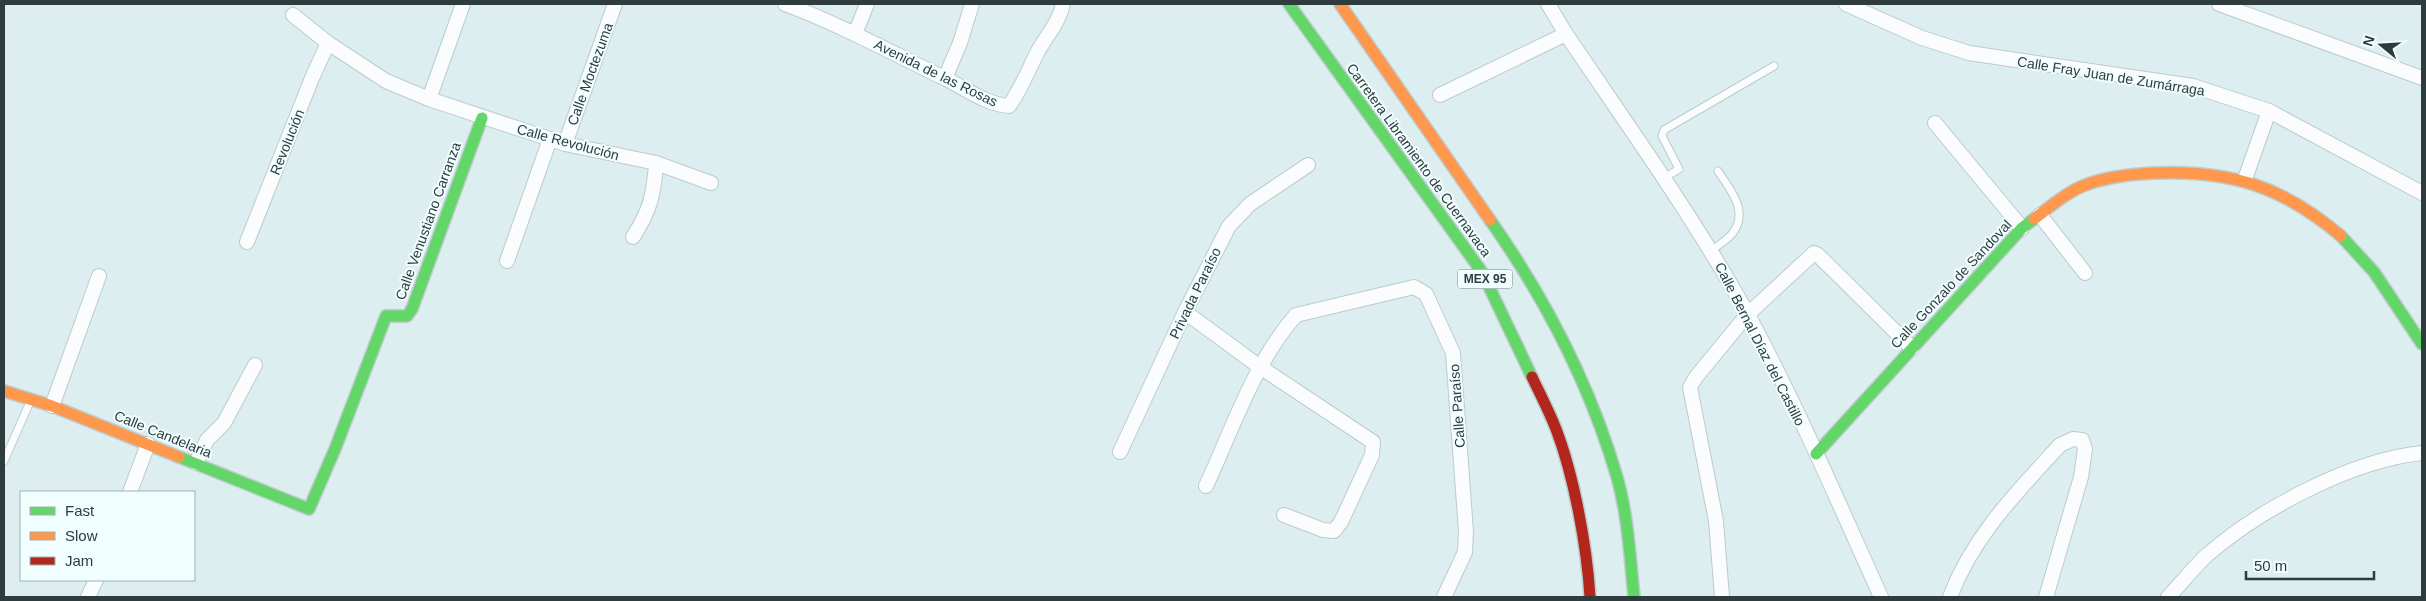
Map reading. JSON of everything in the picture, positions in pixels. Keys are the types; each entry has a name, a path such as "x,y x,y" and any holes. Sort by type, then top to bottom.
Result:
{"main road":[{"name":"Carretera Libramiento de Cuernavaca","path":"1289,4 1482,272 1511,329 1556,429 1570,477 1589,579 1590,597"},
{"name":"Carretera Libramiento de Cuernavaca","path":"1340,4 1520,262 1556,325 1596,416 1617,478 1628,531 1634,597"},
{"name":"Calle Venustiano Carranza","path":"309,509 386,316 407,316 412,309 482,118"},
{"name":"Calle Gonzalo de Sandoval","path":"1816,454 2022,228 2058,199 2087,184 2117,175 2181,171 2245,179 2278,192 2311,210 2340,233 2398,302 2422,344"},
{"name":"Calle Candelaria","path":"4,391 52,406 196,462 309,509"}],"street":[{"path":"429,99 463,4"},
{"name":"Calle Moctezuma","path":"564,144 615,4"},
{"name":"Avenida de las Rosas","path":"785,4 855,34 946,78 970,92 999,105 1009,106 1018,93 1038,51 1060,16 1064,4"},
{"path":"855,34 867,4"},
{"path":"946,78 960,43 972,4"},
{"name":"Calle Bernal Díaz del Castillo","path":"1548,4 1566,34 1711,251 1748,315 1816,454 1881,597"},
{"name":"Calle Fray Juan de Zumárraga","path":"1846,4 1922,38 1969,53 2033,64 2193,86 2269,111 2422,193"},
{"path":"2219,4 2422,78"},
{"name":"Calle Revolución","path":"293,15 328,43 386,81 429,99 564,144 656,163 712,183"},
{"path":"1440,95 1566,34"},
{"name":"Revolución","path":"246,242 328,43"},
{"path":"2245,179 2269,111"},
{"path":"1935,123 2022,228"},
{"path":"506,261 550,139"},
{"path":"633,237 646,217 654,191 656,163"},
{"name":"Privada Paraíso","path":"1120,452 1185,312 1229,226 1250,204 1308,165"},
{"path":"2040,215 2085,273"},
{"path":"1722,597 1716,521 1690,387 1748,315 1814,253 1912,348"},
{"path":"52,406 99,276"},
{"name":"Calle Paraíso","path":"1206,486 1260,367 1286,326 1296,314 1414,287 1426,294 1453,353 1466,532 1465,552 1444,597"},
{"path":"1185,312 1260,367 1373,442 1372,454 1341,522 1334,531 1324,530 1284,515"},
{"path":"196,462 207,440 224,424 255,366"},
{"path":"1950,597 1960,569 2000,510 2060,445 2073,440 2082,440 2086,450 2081,477 2046,597"},
{"path":"130,491 148,444"},
{"path":"2168,597 2207,555 2265,513 2332,478 2399,456 2422,454"},
{"path":"88,597 96,581"}],"lane":[{"path":"1664,178 1679,168 1662,136 1664,130 1774,66"},
{"path":"1711,251 1732,234 1740,211 1737,200 1718,171"},
{"path":"4,461 31,400"}],"traffic: fast":[{"path":"1289,4 1482,272 1532,377"},
{"path":"179,457 309,509 335,449 386,316 407,316 412,309 482,118"},
{"path":"1816,454 2022,228 2034,219"},
{"path":"1490,220 1547,311 1594,409 1621,492 1634,597"},
{"path":"2341,236 2374,272 2422,344"}],"traffic: slow":[{"path":"1340,4 1490,220"},
{"path":"2034,219 2067,195 2096,181 2130,175 2183,173 2209,175 2255,185 2298,205 2320,219 2341,236"},
{"path":"4,391 52,406 179,457"}],"traffic: jam":[{"path":"1532,377 1563,448 1583,534 1590,597"}]}
